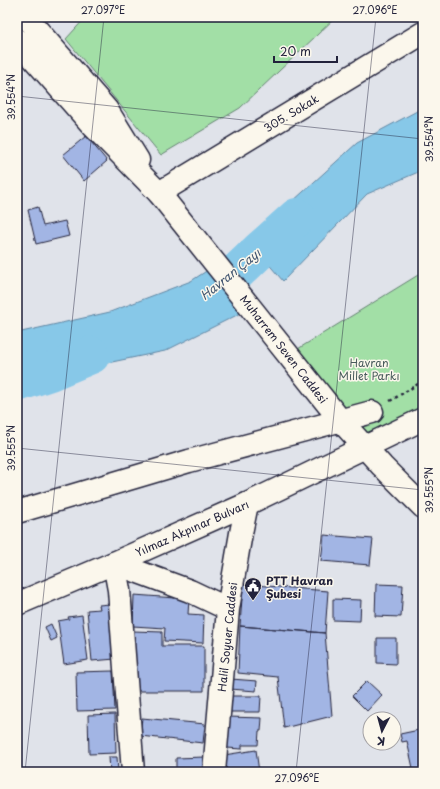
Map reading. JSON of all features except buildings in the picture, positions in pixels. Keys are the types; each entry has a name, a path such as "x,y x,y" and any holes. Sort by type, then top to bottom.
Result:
{"main road":[{"name":"Muharrem Seven Caddesi","path":"26,17 107,110 159,193"},
{"name":"305. Sokak","path":"159,193 423,33"},
{"name":"Muharrem Seven Caddesi","path":"17,40 93,126 174,210 341,421 382,466 423,507"},
{"path":"17,512 189,461 372,412"},
{"name":"Yılmaz Akpınar Bulvarı","path":"17,604 247,504 423,419"},
{"name":"Halil Soyuer Caddesi","path":"214,772 228,609 247,504"},
{"path":"114,563 190,591 228,609"},
{"path":"114,563 119,590 133,772"}],"green space":[{"path":"86,17 336,17 240,108 161,155 66,39"},
{"name":"Havran Millet Parkı","path":"423,272 423,419 365,447 288,355"}],"water":[{"path":"423,109 423,170 367,194 283,281 249,241 357,143"},
{"path":"208,270 243,312 165,351 83,368 17,379 17,333 110,312 191,281"}],"waterway":[{"name":"Havran Çayı","path":"194,304 213,292 237,272 297,217"},
{"name":"Havran Çayı","path":"17,383 50,372 91,355"}],"place":[{"name":"PTT Havran Şubesi","path":"253,601"}]}
